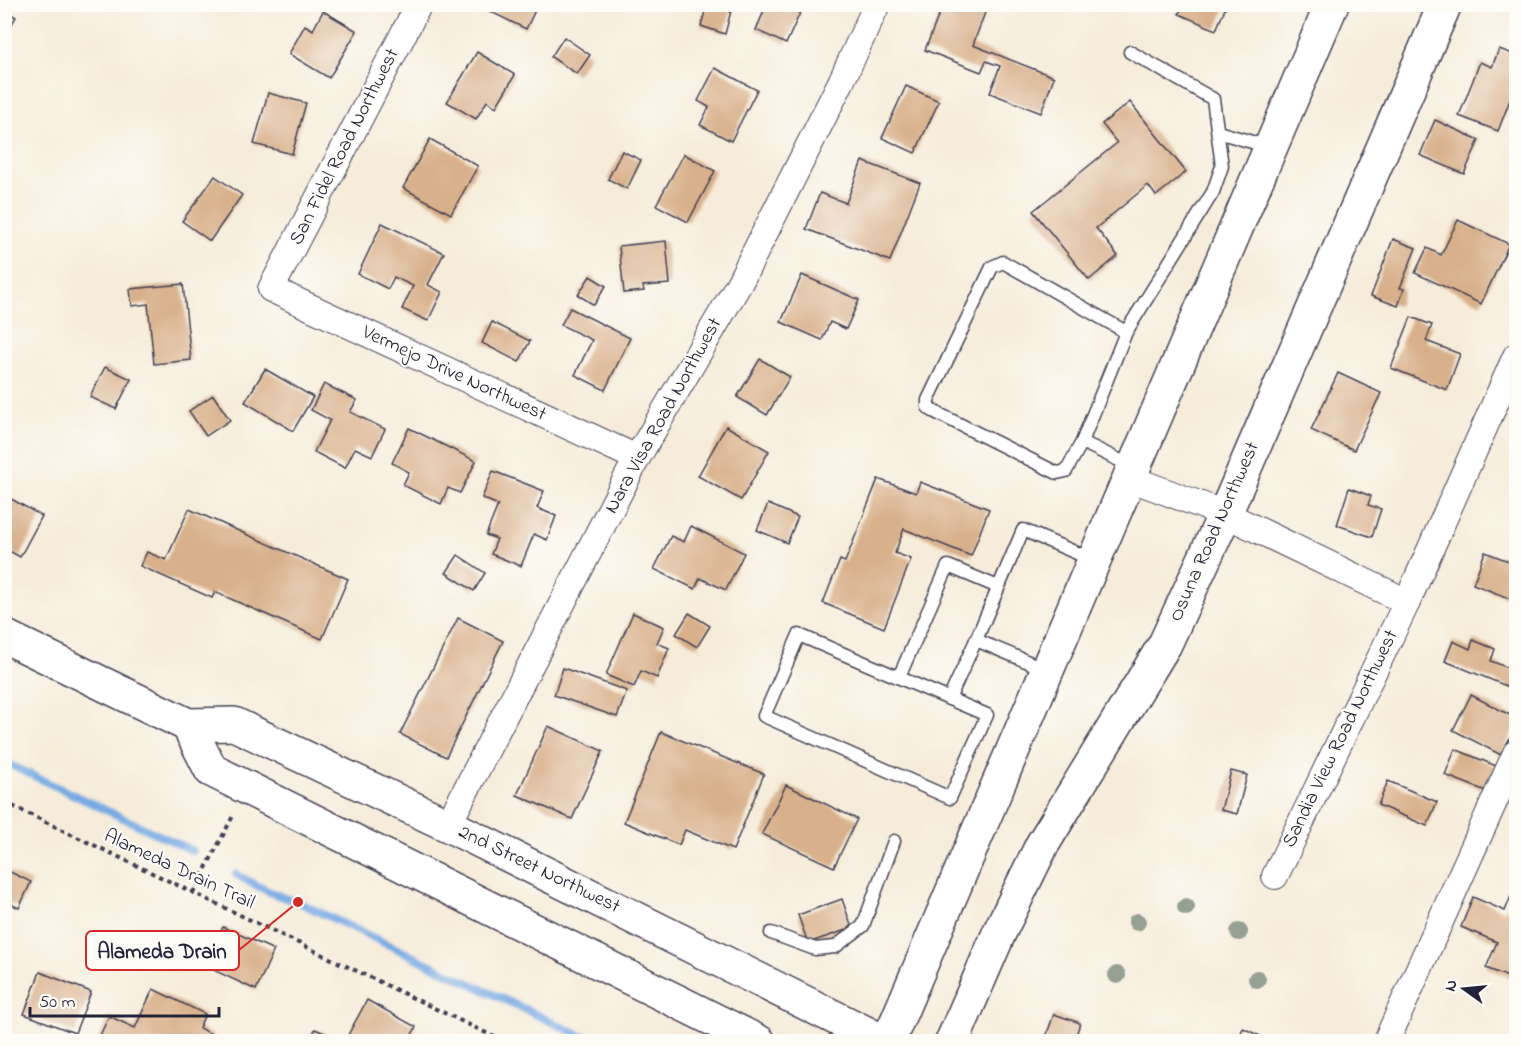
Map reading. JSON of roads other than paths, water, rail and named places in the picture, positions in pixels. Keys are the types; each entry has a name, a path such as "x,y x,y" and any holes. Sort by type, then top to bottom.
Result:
{"main road":[{"path":"886,1041 1095,560 1332,4"},
{"name":"Osuna Road Northwest","path":"952,1041 1000,931 1042,845 1165,644 1224,514 1445,4"},
{"name":"2nd Street Northwest","path":"4,636 188,724 234,724 448,825 886,1041"},
{"path":"188,724 211,770 759,1041"}],"street":[{"name":"San Fidel Road Northwest","path":"271,289 419,4"},
{"name":"Nara Visa Road Northwest","path":"448,825 637,458 740,282 841,82 877,4"},
{"name":"Vermejo Drive Northwest","path":"271,289 637,458"},
{"name":"Sandia View Road Northwest","path":"1275,876 1407,602 1516,356"},
{"path":"1132,473 1224,514 1407,602"},
{"path":"1386,1041 1516,753"}],"lane":[{"path":"1126,332 1003,262 997,264 992,267 928,400 928,406 933,411 1057,473 1066,471 1082,442 1126,332 1213,192 1222,166 1213,99 1130,52"},
{"path":"1218,132 1271,147"},
{"path":"1082,442 1132,473"},
{"path":"950,699 1023,530 1095,560"},
{"path":"899,677 948,566 998,587"},
{"path":"799,635 899,677 987,716 950,798 764,716 799,635"},
{"path":"976,640 1047,670"},
{"path":"771,933 815,949 836,948 863,926 894,841"}],"waterway":[{"path":"4,762 193,851"},
{"path":"236,874 266,891 298,902 594,1042"}],"place":[{"name":"Alameda Drain","path":"298,902"}]}
